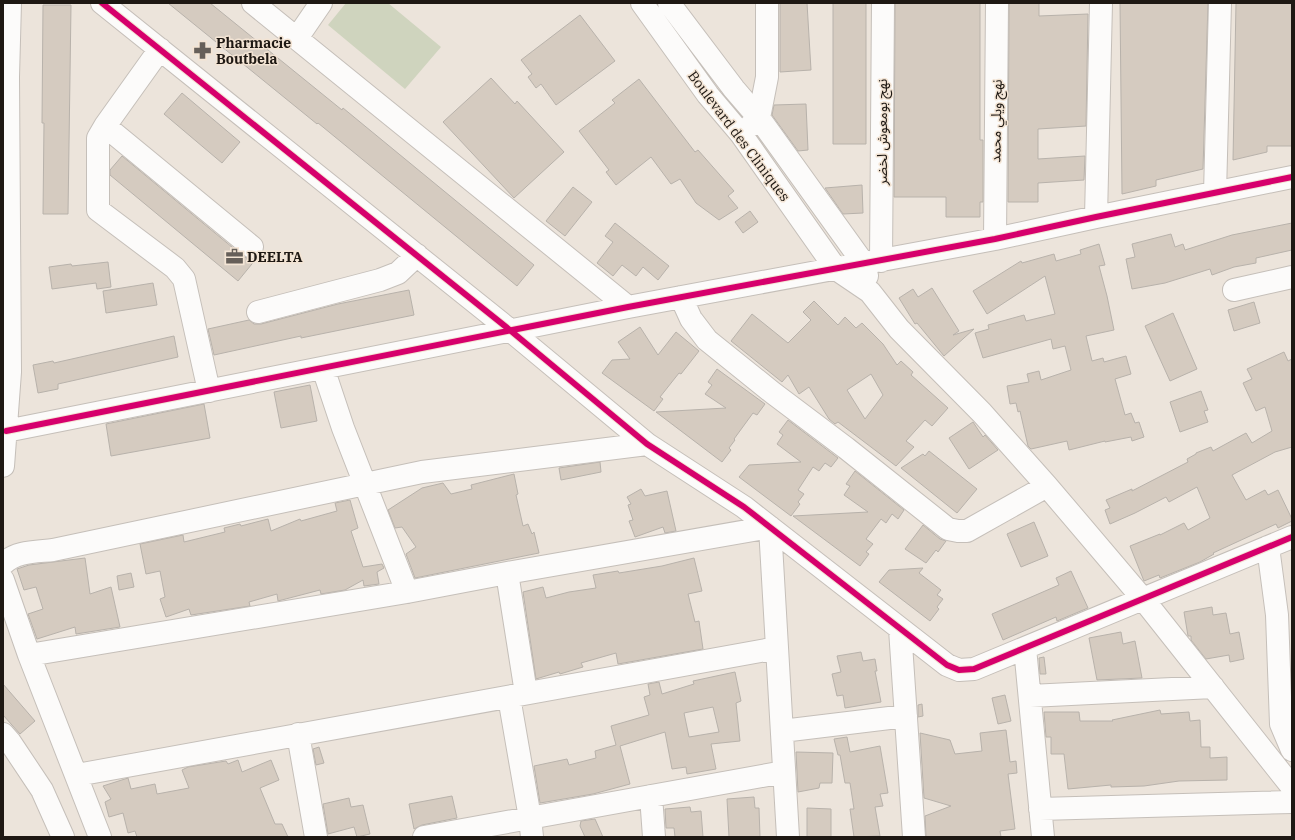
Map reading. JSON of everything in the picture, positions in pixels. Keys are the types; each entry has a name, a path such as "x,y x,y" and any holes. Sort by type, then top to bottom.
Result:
{"street":[{"path":"3,466 10,372 5,76 10,3"},
{"path":"102,3 511,330 647,444 744,507 947,665 960,670 974,669 1292,537"},
{"path":"253,3 628,307"},
{"path":"297,38 321,3"},
{"name":"Boulevard des Cliniques","path":"642,3 708,95 741,134 836,269"},
{"name":"Boulevard des Cliniques","path":"669,3 734,89 759,118 873,262"},
{"path":"741,134 759,118 767,77 768,3"},
{"name":"نهج بومعوش لخضر","path":"873,262 883,3"},
{"name":"نهج ويلي محمد","path":"995,239 997,3"},
{"path":"1096,217 1101,3"},
{"path":"1215,193 1220,3"},
{"path":"160,49 98,138 98,210 175,268 184,278 209,391"},
{"path":"105,126 252,247"},
{"path":"6,431 628,307 995,239 1292,177"},
{"path":"258,312 380,280 398,273 417,256"},
{"path":"870,292 873,262"},
{"path":"836,269 870,292 899,329 982,413 1048,486 1143,599 1292,787"},
{"path":"1234,290 1292,277"},
{"path":"681,297 691,319 707,340 948,529 958,531 967,530 1048,486"},
{"path":"323,368 343,428 407,592"},
{"path":"3,564 9,558 20,554 53,550 422,472 647,444"},
{"path":"29,656 407,592 770,527"},
{"path":"770,527 788,837"},
{"path":"1268,547 1277,615 1281,724 1292,750"},
{"path":"507,573 517,695 531,827"},
{"path":"3,580 29,656 77,774 100,837"},
{"path":"900,629 914,837"},
{"path":"77,774 777,648"},
{"path":"1025,648 1043,837"},
{"path":"1030,696 1213,687"},
{"path":"782,731 906,716"},
{"path":"3,734 42,790 63,837"},
{"path":"298,734 316,837"},
{"path":"424,837 531,827 651,796 784,772"},
{"path":"651,796 654,837"},
{"path":"1040,809 1292,802"}],"green space":[{"path":"346,3 388,3 441,47 405,89 328,25"}],"building":[{"path":"168,3 210,3 342,110 343,108 534,265 517,286 318,123 317,124"},
{"path":"780,3 807,3 811,70 780,72"},
{"path":"833,3 866,3 866,144 833,144"},
{"path":"895,3 980,3 980,140 983,140 983,202 980,202 980,217 946,217 946,197 894,197"},
{"path":"1009,3 1039,3 1039,16 1088,14 1086,126 1038,129 1038,159 1085,156 1084,180 1038,183 1038,202 1008,202"},
{"path":"1120,3 1208,3 1203,169 1156,180 1156,186 1122,194"},
{"path":"1236,3 1292,3 1292,146 1267,146 1267,152 1233,160"},
{"path":"43,5 71,5 68,214 43,214"},
{"path":"580,15 615,61 556,105 541,84 536,88 528,77 532,74 521,60"},
{"path":"491,78 515,104 517,101 564,152 514,198 443,122"},
{"path":"639,79 695,152 698,150 734,191 728,196 738,208 719,220 696,203 680,179 671,184 651,157 616,185 606,172 609,170 579,131 615,103 612,100"},
{"path":"182,93 240,142 222,163 164,114"},
{"path":"806,104 808,150 798,151 772,115 774,105"},
{"path":"122,156 244,257 256,259 238,281 110,175 110,170"},
{"path":"862,185 863,213 843,214 825,188"},
{"path":"573,187 592,202 565,236 546,221"},
{"path":"750,211 758,222 743,233 735,222"},
{"path":"615,223 669,266 658,280 643,267 636,276 622,265 613,276 597,263 613,242 605,236"},
{"path":"1292,223 1292,250 1256,258 1256,263 1234,267 1212,275 1210,269 1165,283 1132,289 1126,259 1135,257 1132,244 1171,234 1175,247 1183,244 1185,250 1232,235"},
{"path":"1099,244 1105,265 1099,266 1114,330 1086,336 1092,361 1103,358 1104,362 1126,356 1131,374 1115,379 1125,415 1131,413 1135,423 1139,422 1144,437 1132,441 1131,437 1105,441 1069,450 1067,441 1031,449 1028,446 1020,411 1018,412 1016,403 1010,404 1007,386 1029,382 1027,374 1039,371 1041,380 1071,370 1065,346 1053,349 1051,339 983,358 975,333 989,329 988,325 1024,315 1026,321 1055,314 1045,276 987,314 973,291 1021,261 1022,263 1054,254 1056,261 1081,254 1080,250"},
{"path":"108,262 111,287 97,289 96,283 52,289 49,267"},
{"path":"153,283 157,305 106,313 103,291"},
{"path":"932,288 959,331 953,335 974,329 944,356 917,323 915,324 899,298 913,289 918,297"},
{"path":"409,290 414,315 301,338 301,336 214,355 208,329 249,320 254,324 261,324 338,304"},
{"path":"814,301 838,325 845,317 856,328 862,323 883,344 897,365 901,361 913,372 911,375 948,408 932,426 925,420 906,441 914,447 896,466 838,422 835,424 829,419 809,387 799,394 788,375 782,382 731,341 752,314 788,343 811,320 803,312","holes":["871,374 883,395 865,419 847,390"]},
{"path":"1254,302 1260,323 1234,331 1228,310"},
{"path":"1173,313 1197,369 1170,381 1145,326"},
{"path":"640,327 658,355 676,332 699,351 660,397 663,399 654,411 602,373 612,360 630,359 618,342"},
{"path":"174,336 178,357 58,384 58,389 38,393 33,365 53,361 54,363"},
{"path":"1284,352 1288,361 1292,359 1292,447 1275,452 1232,475 1246,500 1265,490 1268,495 1278,490 1292,521 1278,528 1276,524 1213,553 1214,554 1200,562 1160,578 1159,575 1144,581 1130,546 1160,535 1184,523 1188,530 1210,518 1197,487 1169,502 1166,497 1110,524 1105,510 1110,508 1106,500 1132,489 1132,491 1188,462 1187,459 1196,453 1211,447 1213,451 1246,433 1252,443 1272,431 1265,407 1256,411 1243,383 1252,379 1247,369"},
{"path":"717,369 765,404 757,415 753,413 734,439 735,440 729,448 731,450 722,462 656,412 726,408 705,394 712,385 708,382"},
{"path":"310,385 317,421 281,428 274,392"},
{"path":"1201,391 1208,410 1204,411 1208,422 1180,432 1170,402"},
{"path":"204,404 210,438 111,456 106,424"},
{"path":"788,420 838,458 831,467 825,463 819,471 813,467 798,490 804,494 798,502 800,504 791,516 739,477 749,465 801,462 777,444 783,435 779,432"},
{"path":"973,422 983,437 985,435 998,450 969,469 949,438"},
{"path":"929,451 977,489 957,513 901,468 923,454 925,456"},
{"path":"600,462 601,472 561,480 559,468"},
{"path":"855,471 904,510 898,519 892,514 886,523 881,519 866,539 873,544 866,552 869,554 860,566 793,516 868,512 844,495 850,486 846,484"},
{"path":"514,474 518,494 516,495 523,526 528,524 532,534 534,532 539,553 415,578 406,554 416,547 402,527 395,528 388,510 422,488 443,483 451,494 472,489 471,485"},
{"path":"641,489 645,496 667,491 676,531 665,533 663,527 635,537 629,521 633,520 628,505 631,504 627,497"},
{"path":"350,500 358,528 351,531 363,567 382,564 384,568 377,572 379,584 364,586 363,580 345,590 321,594 320,590 278,601 277,594 249,602 250,606 191,615 189,609 166,617 160,599 165,597 160,571 146,574 140,544 183,535 184,542 225,532 224,528 240,524 241,526 268,519 271,531 300,519 301,521 337,511 335,503"},
{"path":"1034,522 1048,556 1021,567 1007,534"},
{"path":"923,525 940,539 946,541 938,552 936,550 926,563 905,549"},
{"path":"85,558 90,594 111,587 120,627 76,634 75,627 37,639 28,614 43,609 36,587 24,590 17,569 29,565"},
{"path":"694,558 702,591 688,594 695,622 699,621 703,649 618,664 616,653 581,663 583,667 536,679 523,592 543,587 546,598 569,592 596,588 593,575 618,571 619,573 662,566"},
{"path":"923,568 919,573 941,590 937,595 943,599 937,607 939,609 930,621 879,582 889,570"},
{"path":"1071,571 1088,608 1057,621 1056,617 1003,640 992,614 1059,585 1056,578"},
{"path":"131,573 134,587 119,590 117,576"},
{"path":"1212,607 1213,615 1226,613 1230,634 1239,632 1244,659 1230,662 1229,655 1206,659 1191,640 1191,636 1188,636 1184,612"},
{"path":"1121,632 1123,644 1135,641 1142,678 1097,680 1089,638"},
{"path":"861,652 863,661 875,659 877,671 875,671 881,702 845,708 843,695 837,696 832,674 841,672 837,656"},
{"path":"1044,657 1046,674 1040,674 1039,658"},
{"path":"735,672 741,701 736,703 740,741 711,744 716,769 687,774 686,767 672,769 665,732 620,746 630,784 593,794 540,803 534,766 567,759 569,765 596,758 595,751 616,745 611,726 649,715 644,697 650,695 648,684 659,682 662,694 694,684 693,681","holes":["713,707 719,732 689,737 684,713"]},
{"path":"3,684 35,721 20,734 3,715"},
{"path":"1005,695 1011,721 998,724 992,698"},
{"path":"922,704 923,716 918,717 918,705"},
{"path":"1160,710 1161,714 1189,712 1190,721 1200,720 1201,747 1210,747 1210,758 1227,757 1227,780 1179,781 1144,786 1111,787 1111,785 1068,789 1064,754 1051,754 1051,737 1046,737 1044,712 1079,712 1080,721 1113,721 1112,720"},
{"path":"1006,730 1010,762 1016,761 1017,773 1008,774 1015,829 1000,831 1001,837 926,837 925,816 951,806 924,798 920,733 950,740 955,754 982,751 980,733"},
{"path":"847,737 850,752 880,746 888,793 880,794 883,806 875,807 880,836 854,837 850,809 854,809 850,783 845,783 840,755 838,755 834,739"},
{"path":"319,747 324,763 316,765 313,749"},
{"path":"796,752 833,753 832,783 820,783 819,788 798,792"},
{"path":"238,760 242,772 271,760 279,780 260,788 275,824 282,824 288,837 137,837 135,831 128,833 123,813 109,817 105,802 111,799 103,786 128,778 131,789 155,784 157,794 189,788 182,770 188,767 226,761 228,764"},
{"path":"452,796 457,818 422,825 414,829 409,804"},
{"path":"754,797 755,808 759,808 760,837 729,837 727,799"},
{"path":"349,798 351,807 363,805 370,834 357,837 354,827 328,834 323,804"},
{"path":"690,807 691,812 701,811 703,837 675,837 674,828 666,828 665,809"},
{"path":"807,808 831,809 831,837 807,837"},
{"path":"595,819 603,837 585,837 580,826 581,821"}],"cycle path":[{"path":"102,3 511,331 647,444 744,507 947,665 959,670 974,669 1292,537"},
{"path":"6,431 628,307 995,239 1292,177"}],"place":[{"name":"Pharmacie Boutbela","path":"203,51"},
{"name":"DEELTA","path":"234,257"}]}
